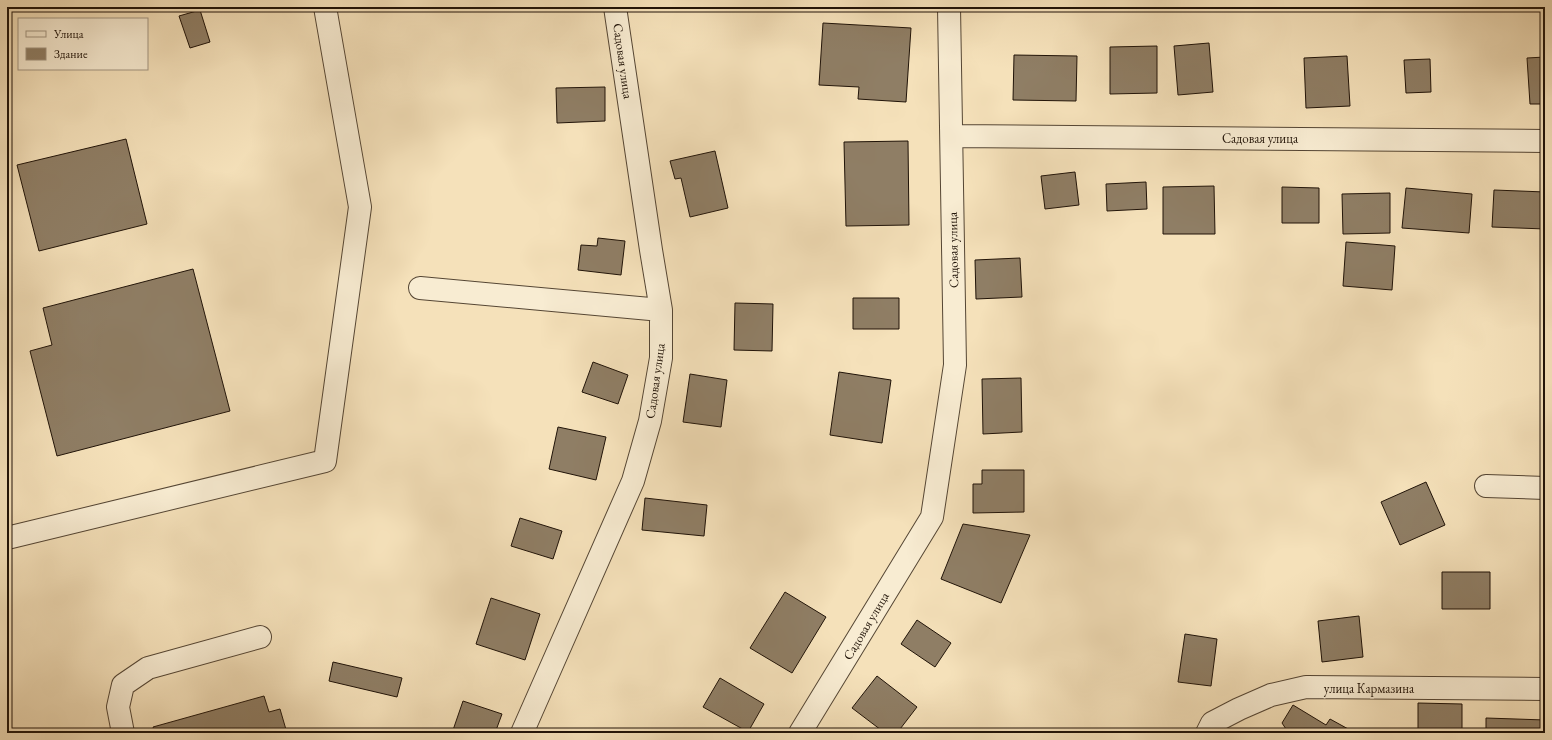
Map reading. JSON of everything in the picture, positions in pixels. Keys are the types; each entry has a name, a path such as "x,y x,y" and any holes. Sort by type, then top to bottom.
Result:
{"street":[{"path":"7,538 326,461 360,206 325,7"},
{"name":"Садовая улица","path":"522,733 633,481 650,421 661,358 661,310 615,7"},
{"name":"Садовая улица","path":"800,733 932,517 955,365 949,7"},
{"name":"Садовая улица","path":"952,136 1545,140"},
{"path":"420,288 661,310"},
{"path":"1486,486 1545,488"},
{"path":"123,733 118,707 123,685 148,668 260,637"},
{"name":"улица Кармазина","path":"1207,733 1212,723 1239,709 1271,695 1306,687 1545,689"}],"building":[{"path":"200,10 210,42 190,48 179,16"},
{"path":"823,23 911,28 906,102 858,99 859,87 819,85"},
{"path":"1209,43 1213,92 1178,95 1174,46"},
{"path":"1157,46 1157,93 1110,94 1110,47"},
{"path":"1014,55 1077,56 1076,101 1013,100"},
{"path":"1347,56 1350,106 1306,108 1304,58"},
{"path":"1545,57 1545,104 1530,104 1527,58"},
{"path":"1430,59 1431,92 1406,93 1404,60"},
{"path":"605,87 605,121 557,123 556,88"},
{"path":"126,139 147,224 39,251 17,165"},
{"path":"908,141 909,225 846,226 844,142"},
{"path":"715,151 728,208 690,217 681,178 675,179 670,161"},
{"path":"1075,172 1079,205 1045,209 1041,176"},
{"path":"1146,182 1147,209 1107,211 1106,184"},
{"path":"1214,186 1215,234 1163,234 1163,187"},
{"path":"1282,187 1319,188 1319,223 1282,223"},
{"path":"1406,188 1472,194 1469,233 1402,228"},
{"path":"1494,190 1545,192 1545,229 1492,227"},
{"path":"1390,193 1390,233 1343,234 1342,194"},
{"path":"598,238 625,241 621,275 578,270 581,245 597,246"},
{"path":"1346,242 1395,246 1392,290 1343,286"},
{"path":"1020,258 1022,297 976,299 975,260"},
{"path":"193,269 230,411 57,456 30,351 52,345 43,308"},
{"path":"853,298 899,298 899,329 853,329"},
{"path":"735,303 773,304 772,351 734,350"},
{"path":"593,362 628,375 618,404 582,392"},
{"path":"839,372 891,380 882,443 830,435"},
{"path":"690,374 727,380 721,427 683,422"},
{"path":"1021,378 1022,432 983,434 982,379"},
{"path":"558,427 606,437 596,480 549,469"},
{"path":"982,470 1024,470 1024,512 973,513 973,484 982,484"},
{"path":"1426,482 1445,525 1400,545 1381,502"},
{"path":"645,498 707,505 704,536 642,530"},
{"path":"520,518 562,531 553,559 511,546"},
{"path":"963,524 1030,535 1001,603 941,579"},
{"path":"1442,572 1490,572 1490,609 1442,609"},
{"path":"785,592 826,617 792,673 750,648"},
{"path":"491,598 540,614 525,660 476,644"},
{"path":"1359,616 1363,657 1322,662 1318,621"},
{"path":"917,620 951,643 935,667 901,644"},
{"path":"1185,634 1217,639 1211,686 1178,682"},
{"path":"333,662 402,678 397,697 329,681"},
{"path":"877,676 917,707 897,733 885,733 852,708"},
{"path":"720,678 764,704 748,732 703,707"},
{"path":"264,696 269,712 280,709 287,733 155,733 153,727"},
{"path":"463,701 502,714 495,733 452,733"},
{"path":"1418,703 1462,704 1462,733 1418,733"},
{"path":"1293,705 1326,725 1330,719 1350,730 1348,733 1284,733 1286,729 1282,723"},
{"path":"1486,718 1545,720 1545,733 1486,733"}]}
